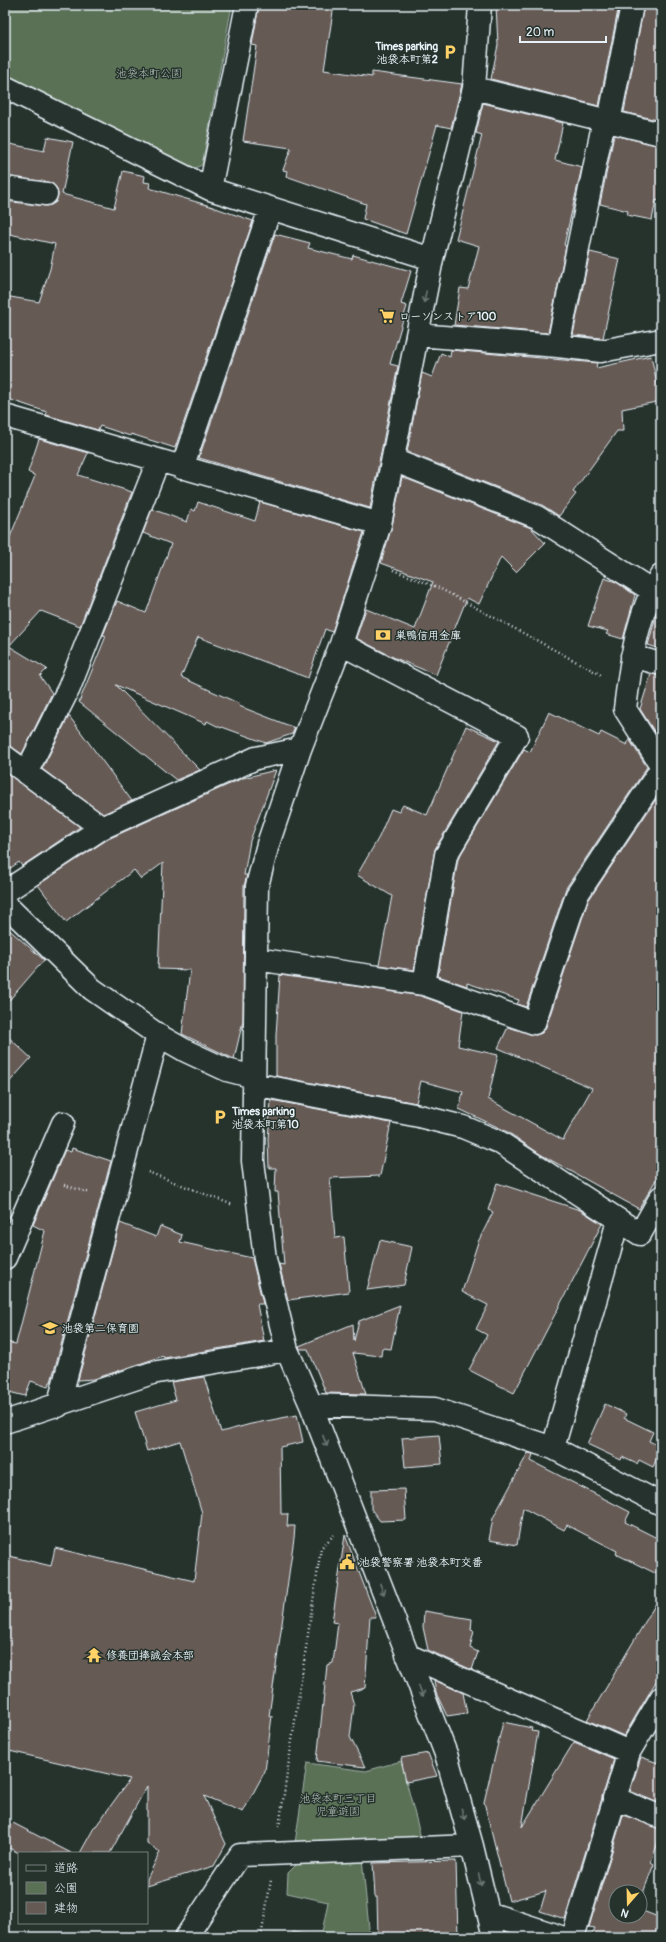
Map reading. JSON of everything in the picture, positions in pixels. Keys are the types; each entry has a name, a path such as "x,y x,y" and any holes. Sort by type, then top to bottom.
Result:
{"street":[{"path":"210,190 247,5"},
{"path":"480,5 474,88 432,259 380,524 341,644 300,749 268,844 257,886 253,1161 265,1259 286,1350 311,1405 446,1754 472,1846 494,1937"},
{"path":"558,346 632,5"},
{"path":"5,87 210,190 432,259"},
{"path":"474,88 661,134"},
{"path":"5,188 46,194"},
{"path":"182,468 270,209"},
{"path":"417,335 558,346 601,351 661,340"},
{"path":"5,416 380,524"},
{"path":"393,460 537,517 656,583 632,656 625,709 661,765"},
{"path":"26,773 69,688 158,461"},
{"path":"341,644 517,736 446,855 424,984"},
{"path":"632,656 661,664"},
{"path":"5,892 102,828 256,758 300,749"},
{"path":"5,758 102,828"},
{"path":"256,959 424,984 534,1023 577,895 661,769"},
{"path":"5,904 92,989 158,1035 186,1051 227,1070 254,1080 463,1127 499,1142 640,1234 661,1197"},
{"path":"58,1406 158,1035"},
{"path":"5,1258 63,1123"},
{"path":"553,1448 618,1221"},
{"path":"5,1422 58,1406 152,1373 286,1350"},
{"path":"311,1405 435,1409 553,1448 661,1504"},
{"path":"407,1655 629,1752"},
{"path":"573,1937 629,1752 652,1730 661,1698"},
{"path":"614,1798 661,1817"},
{"path":"186,1937 240,1855 472,1846"},
{"path":"488,1913 561,1937"}],"path":[{"path":"368,561 439,588 627,689"},
{"path":"123,1163 260,1215"},
{"path":"39,1178 113,1200"},
{"path":"261,1937 321,1548 340,1529 356,1521"}],"green space":[{"name":"池袋本町公園","path":"5,5 232,5 202,165 191,170 5,77"},
{"name":"池袋本町三丁目 児童遊園","path":"401,1761 421,1838 295,1843 307,1763 366,1771"},
{"path":"362,1858 369,1928 366,1937 321,1937 328,1902 287,1893 288,1873 298,1863"},
{"path":"293,1932 321,1937 292,1937"}],"building":[{"path":"259,5 334,5 324,70 372,77 372,72 462,84 451,128 437,125 406,234 363,219 366,204 286,176 287,171 283,170 291,148 243,141 257,46 252,45"},
{"path":"496,5 619,5 599,106 491,79 498,45"},
{"path":"644,5 661,5 661,121 624,112"},
{"path":"483,103 563,123 555,160 582,167 564,245 566,246 548,333 454,325 460,288 468,289 479,246 456,239 482,135 476,133"},
{"path":"614,135 661,146 661,202 656,200 652,220 627,215 628,211 600,204"},
{"path":"47,137 73,142 62,194 114,208 123,171 145,176 144,182 150,183 149,188 207,205 253,221 175,448 100,426 98,430 46,415 47,412 5,398 5,296 39,302 50,269 55,244 5,233 5,201 45,206 56,202 58,195 57,189 53,184 48,182 5,176 5,143 44,151"},
{"path":"275,234 310,243 308,248 352,259 353,255 411,271 401,304 407,306 390,364 398,366 370,508 199,458"},
{"path":"590,252 620,259 603,338 573,335"},
{"path":"451,350 597,363 596,368 651,356 661,401 622,409 623,431 617,431 573,492 576,494 559,516 542,505 407,452 422,373 432,377 441,353 450,357"},
{"path":"39,439 88,453 78,475 132,492 80,626 41,611 9,646 47,669 40,676 52,693 22,754 12,747 5,745 5,549 35,476 28,472"},
{"path":"402,477 531,528 545,543 516,572 501,557 479,604 467,598 436,675 395,658 356,638 366,609 415,629 433,582 381,563 392,526"},
{"path":"198,502 255,521 260,502 364,532 332,632 325,629 308,678 198,637 181,677 240,704 239,706 295,728 292,734 266,743 222,727 221,728 207,721 206,724 116,685 200,770 176,780 79,702 106,636 103,635 117,601 146,613 171,544 143,533 152,509 187,522 191,509 195,511"},
{"path":"604,578 616,582 635,595 623,639 606,634 608,631 588,626"},
{"path":"658,609 661,610 661,649 648,645"},
{"path":"651,674 661,676 661,742 640,709"},
{"path":"549,712 599,736 601,732 627,745 629,739 647,767 566,888 526,1007 517,1004 519,1000 467,983 467,986 438,976 458,859 524,749 530,752"},
{"path":"69,716 132,801 103,814 42,769"},
{"path":"466,726 499,741 435,849 414,970 379,965 392,896 357,875 379,837 391,809 399,812 403,805 427,815"},
{"path":"276,770 250,841 244,875 247,875 244,886 243,1021 234,1059 182,1034 190,970 158,969 163,863 141,879 134,870 66,922 38,885 108,839 243,778"},
{"path":"5,772 80,827 22,866 19,862 5,872"},
{"path":"661,792 661,1171 639,1209 540,1154 506,1131 459,1109 463,1092 421,1081 416,1103 276,1076 276,1035 280,975 421,996 463,1011 458,1046 498,1055 488,1099 563,1140 592,1088 498,1048 508,1027 536,1035 542,1033 546,1027 588,901"},
{"path":"5,926 44,960 5,1005"},
{"path":"5,1034 31,1058 5,1087"},
{"path":"271,1100 391,1123 380,1176 330,1178 335,1238 344,1237 349,1292 288,1300 279,1264 284,1265 278,1192 275,1192 276,1168 269,1168 268,1139"},
{"path":"72,1148 111,1161 51,1382 48,1387 31,1381 25,1396 5,1391 5,1342 16,1344 45,1231 33,1225 65,1150 71,1152"},
{"path":"497,1183 580,1210 602,1224 514,1393 469,1370 487,1335 476,1329 488,1305 462,1292 478,1242 493,1212 488,1210"},
{"path":"120,1223 156,1237 160,1226 182,1235 180,1242 252,1258 263,1304 257,1304 264,1341 164,1358 163,1356 94,1379 78,1380"},
{"path":"380,1240 412,1247 404,1285 367,1290"},
{"path":"400,1305 391,1349 382,1348 381,1356 353,1353 366,1394 326,1393 308,1349 300,1349 299,1346 353,1324 354,1341 359,1321"},
{"path":"204,1377 221,1432 251,1424 297,1415 303,1442 280,1447 281,1514 288,1514 287,1526 295,1526 269,1716 272,1716 265,1771 243,1812 204,1796 226,1844 214,1866 148,1886 148,1877 160,1852 147,1843 147,1786 111,1852 81,1852 95,1826 130,1779 5,1750 5,1555 51,1566 55,1548 194,1581 202,1513 180,1441 147,1451 135,1412 176,1400 171,1382"},
{"path":"605,1404 626,1414 624,1418 653,1432 649,1441 661,1447 661,1449 653,1467 639,1460 637,1464 622,1457 621,1460 587,1444"},
{"path":"439,1435 442,1464 405,1467 402,1438"},
{"path":"528,1453 533,1454 531,1461 630,1512 625,1522 661,1540 661,1576 616,1554 617,1551 567,1525 564,1530 523,1508 517,1545 489,1540 493,1518"},
{"path":"404,1489 406,1520 380,1521 371,1509 371,1490"},
{"path":"345,1535 376,1617 370,1617 365,1688 350,1692 354,1705 350,1737 365,1767 317,1761 327,1665 333,1663 338,1623 332,1622"},
{"path":"661,1595 661,1673 624,1736 587,1720"},
{"path":"424,1611 472,1619 471,1630 474,1631 470,1648 478,1652 472,1670 428,1650 423,1627"},
{"path":"434,1680 463,1693 467,1713 447,1716 436,1693"},
{"path":"503,1722 532,1728 531,1731 538,1732 522,1827 574,1742 614,1759 565,1919 540,1911 546,1891 509,1901 484,1802"},
{"path":"428,1753 437,1776 406,1782 401,1758"},
{"path":"641,1757 661,1764 661,1804 630,1791"},
{"path":"623,1815 661,1829 661,1834 651,1862 654,1864 646,1884 608,1884 608,1924 648,1924 648,1913 661,1918 661,1937 591,1937 595,1928 589,1927"},
{"path":"5,1822 11,1825 13,1823 69,1852 18,1852 5,1846"},
{"path":"456,1861 458,1937 378,1937 377,1897 375,1897 373,1863"}],"place":[{"name":"Times parking 池袋本町第2","path":"450,52"},
{"name":"ローソンストア100","path":"387,316"},
{"name":"巣鴨信用金庫","path":"383,635"},
{"name":"Times parking 池袋本町第10","path":"220,1117"},
{"name":"池袋第二保育園","path":"50,1328"},
{"name":"池袋警察署 池袋本町交番","path":"347,1562"},
{"name":"修養団捧誠会本部","path":"94,1655"}]}
